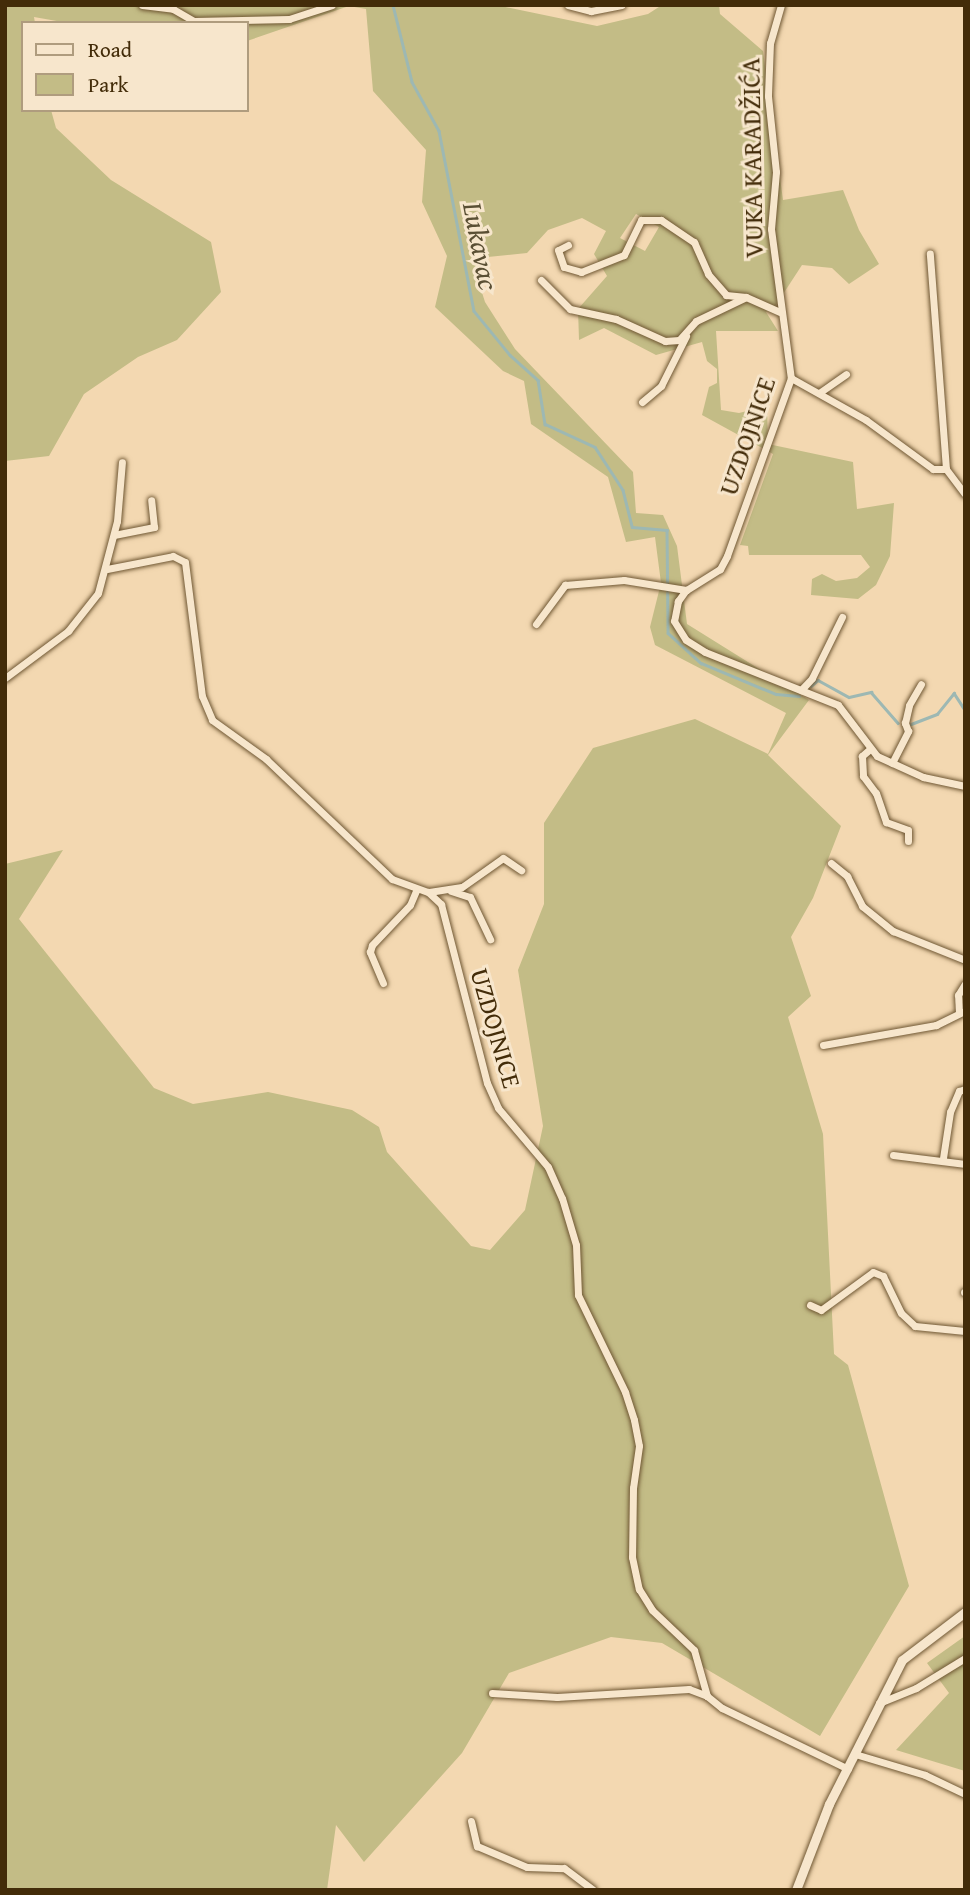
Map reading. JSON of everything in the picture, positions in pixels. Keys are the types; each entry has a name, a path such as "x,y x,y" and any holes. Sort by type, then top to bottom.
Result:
{"street":[{"path":"142,5 173,9 194,21 289,19 332,5"},
{"path":"568,5 591,10 621,5"},
{"name":"VUKA KARADŽIĆA","path":"780,312 771,229 776,172 768,96 770,43 781,5"},
{"path":"568,245 558,250 564,268 581,272 624,255 641,220 661,220 694,242 708,274 726,295 746,297 780,312"},
{"path":"930,254 946,469 965,494"},
{"path":"541,280 570,309 616,319 665,341 686,336"},
{"path":"642,402 661,386 696,321 746,297"},
{"name":"UZDOJNICE","path":"687,590 720,569 727,556 791,378 780,312"},
{"path":"819,393 846,374"},
{"path":"791,378 866,420 933,469 946,469"},
{"path":"5,678 84,617 107,569 114,535 122,463"},
{"path":"114,535 154,527 151,500"},
{"path":"107,569 173,556 185,562 202,696 212,720 266,759 392,879 416,891 449,891 462,887 502,858 521,870"},
{"path":"536,624 565,585 624,580 687,590 674,611 679,632 686,640 838,705 870,749 892,763 923,776 965,786"},
{"path":"801,690 812,678 842,617"},
{"path":"892,763 908,731 905,723 909,705 920,684"},
{"path":"870,749 862,756 863,776 880,799 886,822 908,830 908,841"},
{"path":"831,863 847,876 862,906 893,931 965,960"},
{"path":"383,984 372,959 372,945 410,905 416,891"},
{"path":"449,891 470,897 490,939"},
{"name":"UZDOJNICE","path":"428,892 445,911 487,1083 498,1108 548,1167 562,1198 576,1245 578,1296 634,1420 639,1447 631,1518 634,1577 652,1610 694,1650 708,1696"},
{"path":"823,1045 936,1025 962,1012 958,995 965,984"},
{"path":"943,1158 950,1112 959,1091 965,1089"},
{"path":"892,1154 943,1158 965,1164"},
{"path":"810,1305 821,1310 873,1272 883,1276 901,1313 915,1326 965,1331"},
{"path":"796,1890 848,1769 902,1660 965,1612"},
{"path":"879,1703 965,1658"},
{"path":"492,1693 557,1697 689,1689 708,1696 722,1708 848,1769"},
{"path":"855,1754 925,1775 965,1794"},
{"path":"471,1821 477,1846 527,1867 564,1868 593,1890"}],"green space":[{"path":"5,5 496,5 597,26 648,14 662,5 719,5 720,14 763,51 783,200 843,190 859,230 879,264 849,284 832,268 802,265 774,308 766,312 778,331 716,331 721,410 739,413 767,406 768,444 853,462 857,509 894,503 890,556 876,585 858,599 811,595 812,579 822,574 836,581 857,578 870,567 861,555 749,555 748,546 740,545 773,454 702,415 709,387 717,383 717,369 707,361 702,342 656,355 604,328 579,340 578,309 607,276 594,254 606,231 582,218 548,230 527,253 478,258 477,277 485,302 515,349 633,472 636,513 663,515 677,546 687,624 809,700 768,755 841,826 813,898 791,937 811,996 788,1017 823,1134 834,1354 848,1365 909,1586 820,1736 662,1643 611,1637 509,1673 462,1753 364,1862 336,1825 327,1890 5,1890 5,864 63,850 19,919 154,1088 193,1104 268,1092 352,1110 379,1127 387,1152 471,1246 490,1250 525,1210 543,1126 518,970 544,904 544,823 593,748 695,719 768,754 786,713 655,645 650,627 661,583 655,537 626,542 608,477 531,424 524,381 503,371 435,307 447,256 422,202 426,150 373,91 366,9 349,6 248,41 248,21 57,21 34,17 35,21 21,21 21,112 52,112 56,128 111,180 211,242 221,292 177,340 138,357 84,394 49,456 5,461","holes":["636,214 659,227 645,251 620,238"]},
{"path":"965,1636 965,1771 896,1750 949,1693 927,1663"}],"waterway":[{"name":"Lukavac","path":"393,5 412,82 439,131 474,311 510,355 538,380 545,424 595,447 623,490 632,527 667,530 668,633 701,663 776,694 799,696"},
{"name":"Lukavac","path":"811,686 818,680 849,697 871,692 898,723"},
{"name":"Lukavac","path":"911,724 937,714 954,693 965,710"}]}
